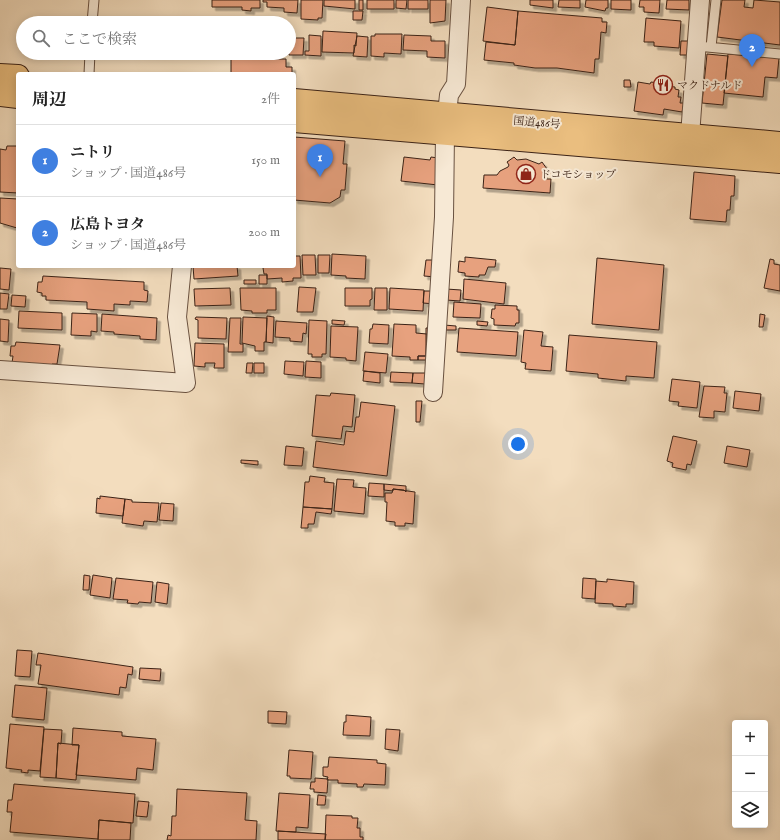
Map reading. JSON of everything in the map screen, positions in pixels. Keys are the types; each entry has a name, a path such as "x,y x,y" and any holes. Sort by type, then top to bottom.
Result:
{"highway":[{"path":"0,75 16,76"},
{"path":"0,95 16,97"},
{"name":"国道486号","path":"296,100 446,123 689,144 780,143"},
{"name":"国道486号","path":"296,121 446,123"},
{"name":"国道486号","path":"689,144 780,162"}],"street":[{"path":"433,392 444,217 446,123 449,95 456,84 461,0"},
{"path":"689,144 704,47 700,0"},
{"path":"0,370 186,383 177,317 182,268"}],"lane":[{"path":"93,16 94,0"},
{"path":"716,0 704,47 780,54"},
{"path":"89,72 90,60"}],"building":[{"path":"212,0 260,0 260,8 251,8 251,11 242,10 242,7 212,7"},
{"path":"263,0 298,0 297,13 284,12 284,8 267,7 267,2 263,2"},
{"path":"301,0 323,0 322,18 318,18 318,20 301,19"},
{"path":"324,0 355,0 355,9 324,6"},
{"path":"359,0 363,0 363,10 359,10"},
{"path":"367,0 394,0 394,9 367,9"},
{"path":"396,0 407,0 406,9 396,8"},
{"path":"408,0 428,0 428,9 408,9"},
{"path":"430,0 446,0 445,21 430,23"},
{"path":"530,0 553,0 553,8 530,5"},
{"path":"559,0 580,0 580,8 558,7"},
{"path":"586,0 608,0 608,8 606,8 605,11 585,7"},
{"path":"611,0 631,0 631,10 611,9"},
{"path":"640,0 660,0 659,13 644,12 644,7 639,7"},
{"path":"667,0 689,0 689,10 666,9"},
{"path":"722,0 745,0 744,7 753,8 754,0 780,2 780,45 717,37"},
{"path":"487,7 518,11 515,45 483,41"},
{"path":"353,11 363,11 362,20 353,20"},
{"path":"518,11 602,18 602,22 607,22 606,33 601,32 599,59 595,59 594,73 557,68 535,68 514,65 514,63 484,60 486,42 515,45"},
{"path":"646,18 681,21 679,48 654,46 654,42 644,42"},
{"path":"323,31 357,33 354,53 322,52"},
{"path":"375,34 402,34 401,54 384,53 384,57 371,56 371,36 375,36"},
{"path":"309,35 321,36 321,56 305,55 305,51 309,51"},
{"path":"404,35 431,36 431,41 445,41 445,58 427,57 427,51 403,50"},
{"path":"357,36 368,37 367,57 353,56"},
{"path":"296,38 304,38 303,55 296,55"},
{"path":"681,41 688,41 687,55 680,55"},
{"path":"707,54 728,56 723,105 702,103"},
{"path":"728,54 779,58 777,78 765,77 763,97 724,93"},
{"path":"231,60 286,60 286,67 292,67 292,72 231,72"},
{"path":"624,80 630,80 631,87 624,87"},
{"path":"638,82 650,84 651,82 658,83 658,85 675,87 675,89 679,90 678,97 681,97 680,103 684,103 682,112 664,109 663,115 634,111"},
{"path":"296,137 345,141 343,164 347,164 345,190 341,190 340,197 330,203 296,200"},
{"path":"7,146 16,146 16,193 0,192 0,149 6,150"},
{"path":"404,157 430,160 431,157 438,158 438,185 401,181"},
{"path":"514,157 517,160 526,159 539,164 542,162 547,169 543,172 545,179 551,179 550,193 483,188 484,175 497,175 500,171 508,167 509,165 507,162"},
{"path":"694,172 735,176 734,196 731,196 730,210 727,210 726,222 690,219"},
{"path":"0,198 16,199 16,228 0,223"},
{"path":"332,254 366,256 365,279 346,278 346,276 331,275"},
{"path":"302,255 315,255 316,275 303,275"},
{"path":"318,255 330,255 329,273 318,273"},
{"path":"296,256 300,256 301,278 293,278 293,281 282,282 282,278 267,279 267,274 264,274 263,268 296,268"},
{"path":"465,257 496,260 495,267 488,267 485,275 479,275 479,277 465,276 465,273 458,272 459,261 465,262"},
{"path":"597,258 664,265 659,330 592,324"},
{"path":"770,259 774,260 774,264 780,265 780,291 764,288"},
{"path":"426,260 437,260 436,277 424,276"},
{"path":"0,268 11,269 9,290 0,289"},
{"path":"193,268 237,268 238,276 194,279"},
{"path":"259,275 267,275 267,284 259,284"},
{"path":"43,276 144,282 144,290 148,291 147,302 130,301 130,305 114,304 114,311 87,309 87,302 46,300 46,296 42,296 42,293 37,292 38,282 42,282"},
{"path":"464,279 506,283 504,304 463,299"},
{"path":"244,280 256,280 256,284 244,284"},
{"path":"299,287 316,288 313,312 297,312"},
{"path":"230,288 231,305 195,306 194,289"},
{"path":"240,288 276,288 276,310 267,310 267,313 252,313 252,311 241,310"},
{"path":"345,288 372,288 372,299 370,300 370,306 345,306"},
{"path":"375,288 387,288 387,310 374,310"},
{"path":"390,288 424,290 423,311 389,309"},
{"path":"446,289 461,290 460,301 446,300"},
{"path":"424,291 435,291 435,304 423,303"},
{"path":"0,293 9,294 7,309 0,309"},
{"path":"12,295 26,296 25,307 11,306"},
{"path":"454,302 481,304 480,318 453,317"},
{"path":"495,305 517,306 517,310 519,310 519,323 516,323 515,326 494,325 494,319 491,318 492,309 495,309"},
{"path":"19,311 62,313 62,330 18,328"},
{"path":"72,313 97,314 97,332 91,331 91,336 71,335"},
{"path":"102,314 157,318 156,340 140,339 140,336 114,334 114,332 101,331"},
{"path":"760,314 765,315 763,327 759,327"},
{"path":"267,316 274,317 273,343 266,342"},
{"path":"196,317 227,318 226,339 198,338 198,320 195,319"},
{"path":"243,317 267,318 264,351 255,351 255,346 242,343"},
{"path":"230,318 241,318 240,344 243,344 243,352 228,352"},
{"path":"0,319 9,320 8,342 0,341"},
{"path":"309,320 327,321 326,354 322,354 322,357 312,357 312,354 308,354"},
{"path":"332,320 345,321 344,325 332,324"},
{"path":"276,321 307,323 306,334 303,333 302,342 290,341 290,338 275,337"},
{"path":"477,321 488,322 487,326 477,325"},
{"path":"373,324 389,325 388,344 369,343 370,329 372,329"},
{"path":"394,324 416,325 416,333 427,334 426,356 418,356 418,360 410,360 410,357 392,356"},
{"path":"444,325 456,326 456,330 444,330"},
{"path":"331,326 358,327 356,361 346,360 346,358 330,357"},
{"path":"426,328 433,328 431,360 418,360 418,356 426,356"},
{"path":"459,328 518,332 516,356 457,352"},
{"path":"524,330 543,332 541,346 553,347 551,371 525,369 526,363 521,362"},
{"path":"569,335 657,342 654,378 626,376 626,381 598,378 598,374 566,371"},
{"path":"16,342 60,345 57,364 52,364 52,366 12,363 13,356 10,356 11,346 15,346"},
{"path":"195,343 224,344 224,368 214,368 215,363 205,363 205,367 194,366"},
{"path":"365,352 388,354 386,373 363,371"},
{"path":"285,361 304,362 303,376 284,374"},
{"path":"306,361 321,362 321,378 305,377"},
{"path":"247,363 253,363 252,373 246,373"},
{"path":"254,363 264,363 264,373 254,373"},
{"path":"364,371 380,373 380,383 363,381"},
{"path":"391,372 413,373 412,383 390,382"},
{"path":"413,373 426,373 425,384 412,383"},
{"path":"672,379 700,382 697,408 678,406 679,402 669,401"},
{"path":"704,386 725,387 724,393 727,393 725,412 714,411 714,418 699,417"},
{"path":"735,391 761,394 759,411 733,408"},
{"path":"331,393 355,395 352,427 343,426 341,439 312,436 316,395 330,396"},
{"path":"416,401 422,401 420,422 416,422"},
{"path":"361,402 395,406 387,476 313,467 316,441 344,445 346,431 354,432 356,417 359,417"},
{"path":"673,436 697,441 691,465 687,464 686,470 672,467 673,463 667,461"},
{"path":"286,446 304,448 302,466 284,465"},
{"path":"727,446 750,450 747,467 724,463"},
{"path":"241,460 258,461 258,465 241,463"},
{"path":"310,476 325,478 324,482 334,483 332,509 303,507 305,482 309,482"},
{"path":"337,479 354,480 353,487 366,488 364,514 334,511"},
{"path":"369,483 384,484 384,497 368,496"},
{"path":"384,484 406,486 406,492 404,490 393,489 393,491 384,490"},
{"path":"393,489 415,492 413,524 405,523 405,526 395,526 395,522 386,521 387,502 385,502 385,493 392,493"},
{"path":"100,496 125,499 123,516 96,513 97,498 100,499"},
{"path":"125,499 132,500 132,502 159,503 157,522 144,521 143,526 122,523"},
{"path":"161,503 174,504 173,521 159,520"},
{"path":"303,507 332,509 331,514 316,512 314,524 308,524 308,528 301,528"},
{"path":"84,575 90,576 89,590 83,590"},
{"path":"93,575 112,578 110,598 90,595"},
{"path":"116,578 153,582 151,603 127,603 128,600 113,599"},
{"path":"583,578 596,579 595,599 582,598"},
{"path":"607,579 634,582 633,604 626,604 626,607 613,606 613,604 595,603 596,581 607,582"},
{"path":"157,582 169,584 167,604 155,602"},
{"path":"17,650 32,651 30,677 15,676"},
{"path":"38,653 133,667 132,675 128,674 126,688 120,687 119,695 38,684 41,665 36,665"},
{"path":"140,668 161,669 160,681 139,679"},
{"path":"15,685 47,688 44,720 12,717"},
{"path":"268,711 287,712 286,724 268,723"},
{"path":"346,715 371,717 370,736 343,735"},
{"path":"10,724 44,727 40,771 28,770 28,773 21,772 22,770 6,768"},
{"path":"73,728 122,732 122,736 156,739 153,770 137,768 136,780 76,775 79,745 72,745"},
{"path":"44,729 62,730 61,744 58,743 56,778 40,777"},
{"path":"386,729 400,730 398,751 385,749"},
{"path":"58,743 79,745 76,780 56,778"},
{"path":"289,750 313,752 311,779 290,778 290,776 287,776"},
{"path":"329,757 377,760 377,763 386,764 385,785 364,784 363,787 357,787 357,784 338,783 338,780 327,780 328,777 323,776 323,767 328,767"},
{"path":"315,778 328,779 327,793 314,792 314,789 310,789 311,782 315,782"},
{"path":"14,784 135,794 133,823 99,820 98,839 10,832 12,812 7,812 8,800 12,800"},
{"path":"177,789 247,793 245,820 257,821 256,840 167,840 168,835 171,836 172,816 176,816"},
{"path":"279,793 310,795 308,828 296,827 296,832 276,831"},
{"path":"318,795 326,796 325,805 317,805"},
{"path":"138,801 149,802 147,817 136,816"},
{"path":"326,815 352,816 352,818 358,818 357,828 360,828 360,837 363,837 363,840 325,840"},
{"path":"99,820 131,823 130,840 98,840"},
{"path":"278,831 326,834 325,840 278,840"}],"place":[{"name":"広島トヨタ","path":"752,67"},
{"name":"マクドナルド","path":"663,85"},
{"name":"ドコモショップ","path":"526,174"},
{"name":"ニトリ","path":"320,177"}]}
